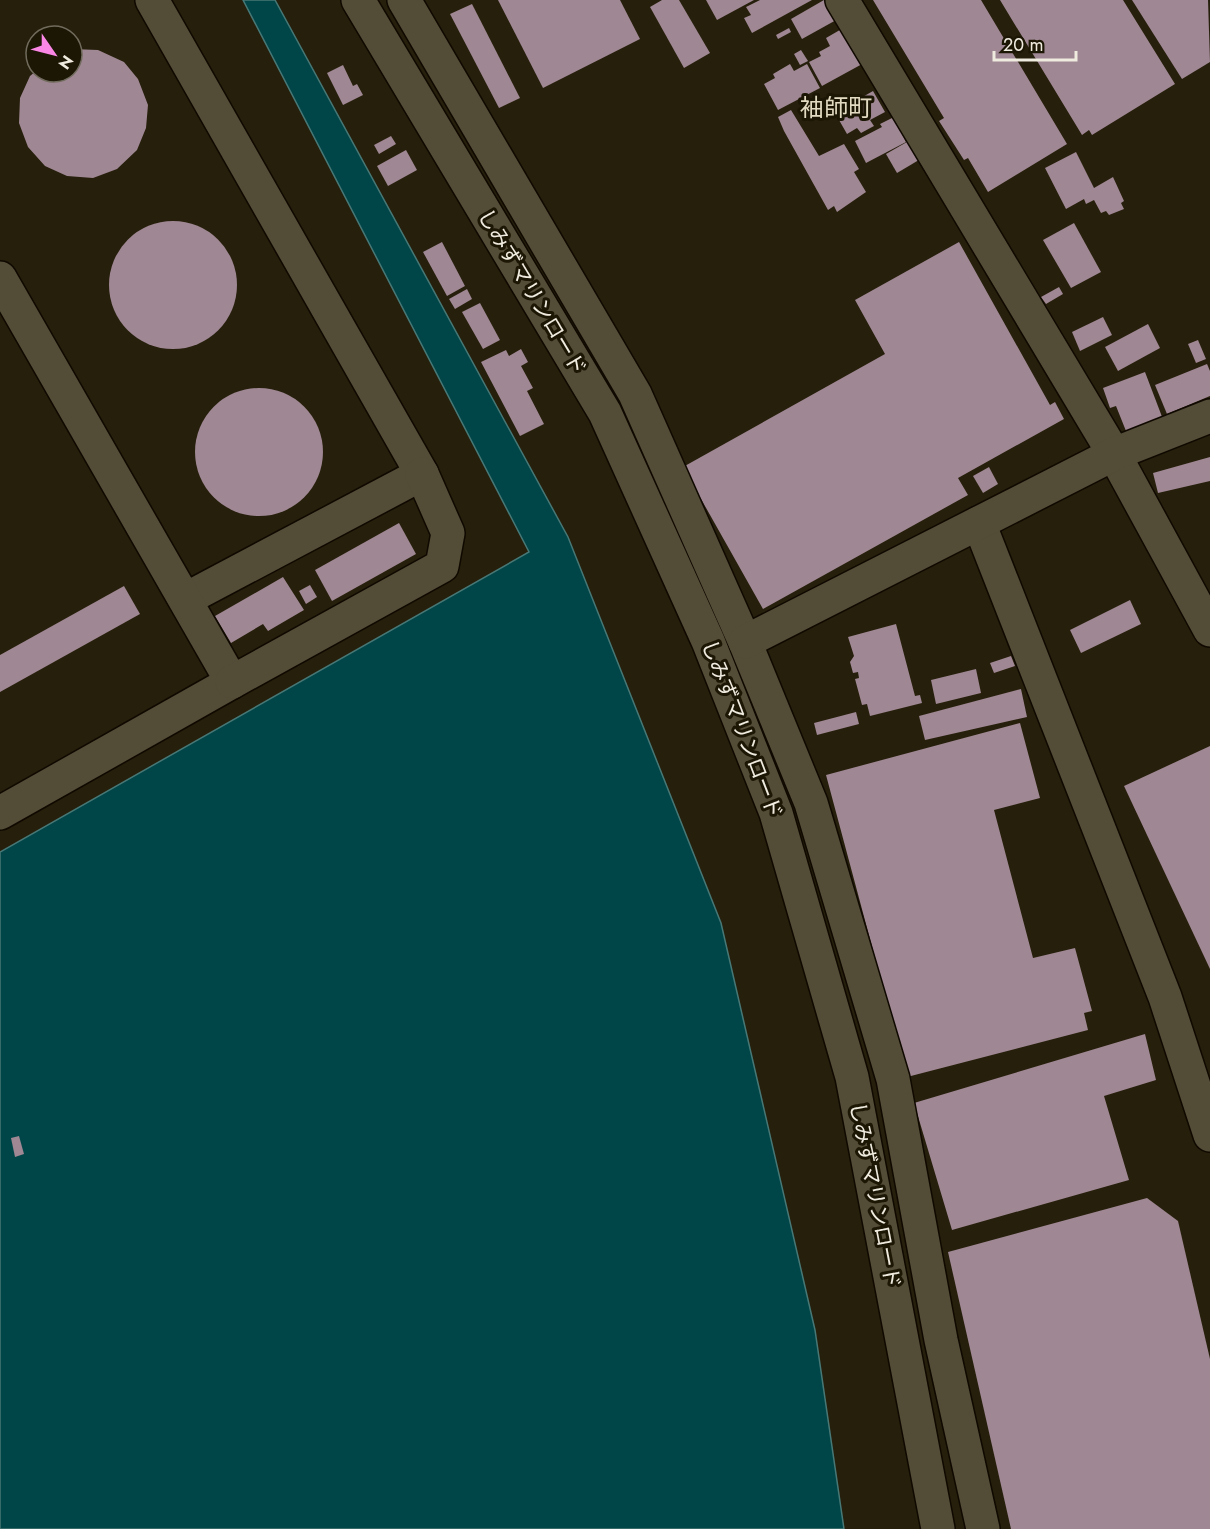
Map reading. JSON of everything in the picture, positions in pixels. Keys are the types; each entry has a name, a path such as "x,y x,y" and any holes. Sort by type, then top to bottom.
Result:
{"street":[{"path":"0,813 442,566 448,532 422,474 153,0"},
{"name":"しみずマリンロード","path":"358,0 605,413 708,641 776,813 852,1077 938,1529"},
{"name":"しみずマリンロード","path":"404,0 635,394 745,642 811,803 893,1078 941,1340 983,1529"},
{"path":"843,0 1114,454 1210,630"},
{"path":"0,278 232,682"},
{"path":"745,642 1114,454 1210,416"},
{"path":"186,599 422,474"},
{"path":"979,524 1165,997 1210,1135"}],"water":[{"path":"243,0 275,0 568,537 721,923 815,1330 844,1529 0,1529 0,852 529,552"}],"building":[{"path":"498,0 620,0 640,39 543,88"},
{"path":"662,0 679,0 710,53 684,68 650,7"},
{"path":"706,0 754,0 717,20"},
{"path":"760,0 812,0 752,33 744,18 751,15 746,7"},
{"path":"824,0 828,0 838,19 802,39 791,19"},
{"path":"873,0 981,0 1067,144 988,192 968,158 964,160 939,121 944,118"},
{"path":"1000,0 1123,0 1175,84 1092,135 1089,130 1082,135"},
{"path":"1132,0 1208,0 1210,62 1182,79"},
{"path":"472,4 520,98 499,108 450,14"},
{"path":"845,27 864,63 822,86 809,62 821,56 819,52 830,46 826,38"},
{"path":"789,28 791,32 778,39 776,35"},
{"path":"84,49 98,50 124,62 138,79 148,105 146,128 137,150 117,169 93,178 67,176 45,166 28,147 19,123 20,98 26,84 84,84"},
{"path":"801,50 808,61 800,65 794,54"},
{"path":"790,64 794,71 807,64 820,88 778,110 764,84 775,78 773,74"},
{"path":"343,65 353,86 357,84 363,95 343,105 327,73"},
{"path":"873,91 885,112 870,120 874,126 861,133 857,128 847,134 831,106 847,96 852,103"},
{"path":"791,110 819,156 844,144 859,169 854,172 866,192 837,212 834,206 828,210 784,131 778,117"},
{"path":"894,117 906,142 866,163 855,141 882,127 880,124"},
{"path":"919,135 929,154 897,173 886,154"},
{"path":"391,136 396,144 379,154 374,145"},
{"path":"406,150 417,170 388,186 377,166"},
{"path":"1076,152 1094,188 1113,177 1124,201 1121,203 1124,209 1109,215 1106,211 1101,213 1094,200 1086,204 1084,199 1066,209 1045,168"},
{"path":"173,221 198,226 218,240 232,260 237,285 232,310 218,330 198,344 173,349 148,344 128,330 114,310 109,285 114,260 128,240 148,226"},
{"path":"1074,223 1101,272 1071,288 1043,240"},
{"path":"442,242 465,286 447,296 423,252"},
{"path":"959,242 1050,405 1055,402 1064,419 958,478 968,495 763,609 683,467 885,354 855,300"},
{"path":"1059,287 1063,294 1046,304 1041,297"},
{"path":"467,289 472,299 455,309 449,299"},
{"path":"480,303 500,340 483,349 462,312"},
{"path":"1103,317 1112,335 1080,351 1072,332"},
{"path":"1148,324 1160,348 1118,371 1105,347"},
{"path":"1198,340 1206,359 1196,363 1188,344"},
{"path":"521,349 528,362 521,366 533,388 527,391 544,424 520,436 481,362 506,350 509,356"},
{"path":"1207,364 1210,371 1210,396 1167,414 1155,385"},
{"path":"1145,372 1164,422 1128,436 1116,406 1110,408 1103,388"},
{"path":"259,388 284,393 304,407 318,427 323,452 318,477 304,497 284,511 259,516 234,511 214,497 200,477 195,452 200,427 214,407 234,393"},
{"path":"1210,457 1210,481 1158,493 1153,473"},
{"path":"989,467 998,484 983,493 973,476"},
{"path":"399,523 416,554 332,601 315,570"},
{"path":"283,577 304,610 268,631 263,624 231,643 215,616"},
{"path":"310,585 317,597 306,604 299,591"},
{"path":"124,586 140,614 0,692 0,655"},
{"path":"1130,600 1141,624 1081,653 1070,630"},
{"path":"896,624 915,696 920,695 922,703 870,716 867,704 862,705 855,679 859,678 858,672 853,673 850,662 854,656 848,637"},
{"path":"1011,656 1015,666 994,673 990,663"},
{"path":"976,669 981,693 936,704 931,680"},
{"path":"1021,689 1027,717 925,740 919,716"},
{"path":"856,712 859,724 817,735 814,723"},
{"path":"1020,723 1040,798 994,810 1033,958 1075,948 1092,1011 1084,1013 1088,1030 907,1077 826,775"},
{"path":"1210,746 1210,969 1124,786"},
{"path":"1145,1034 1156,1080 1104,1096 1129,1180 952,1230 914,1103"},
{"path":"19,1136 24,1154 15,1157 11,1138"},
{"path":"1147,1198 1178,1221 1210,1359 1210,1529 1011,1529 948,1252"}],"district":[{"name":"袖師町","path":"836,108"}]}
